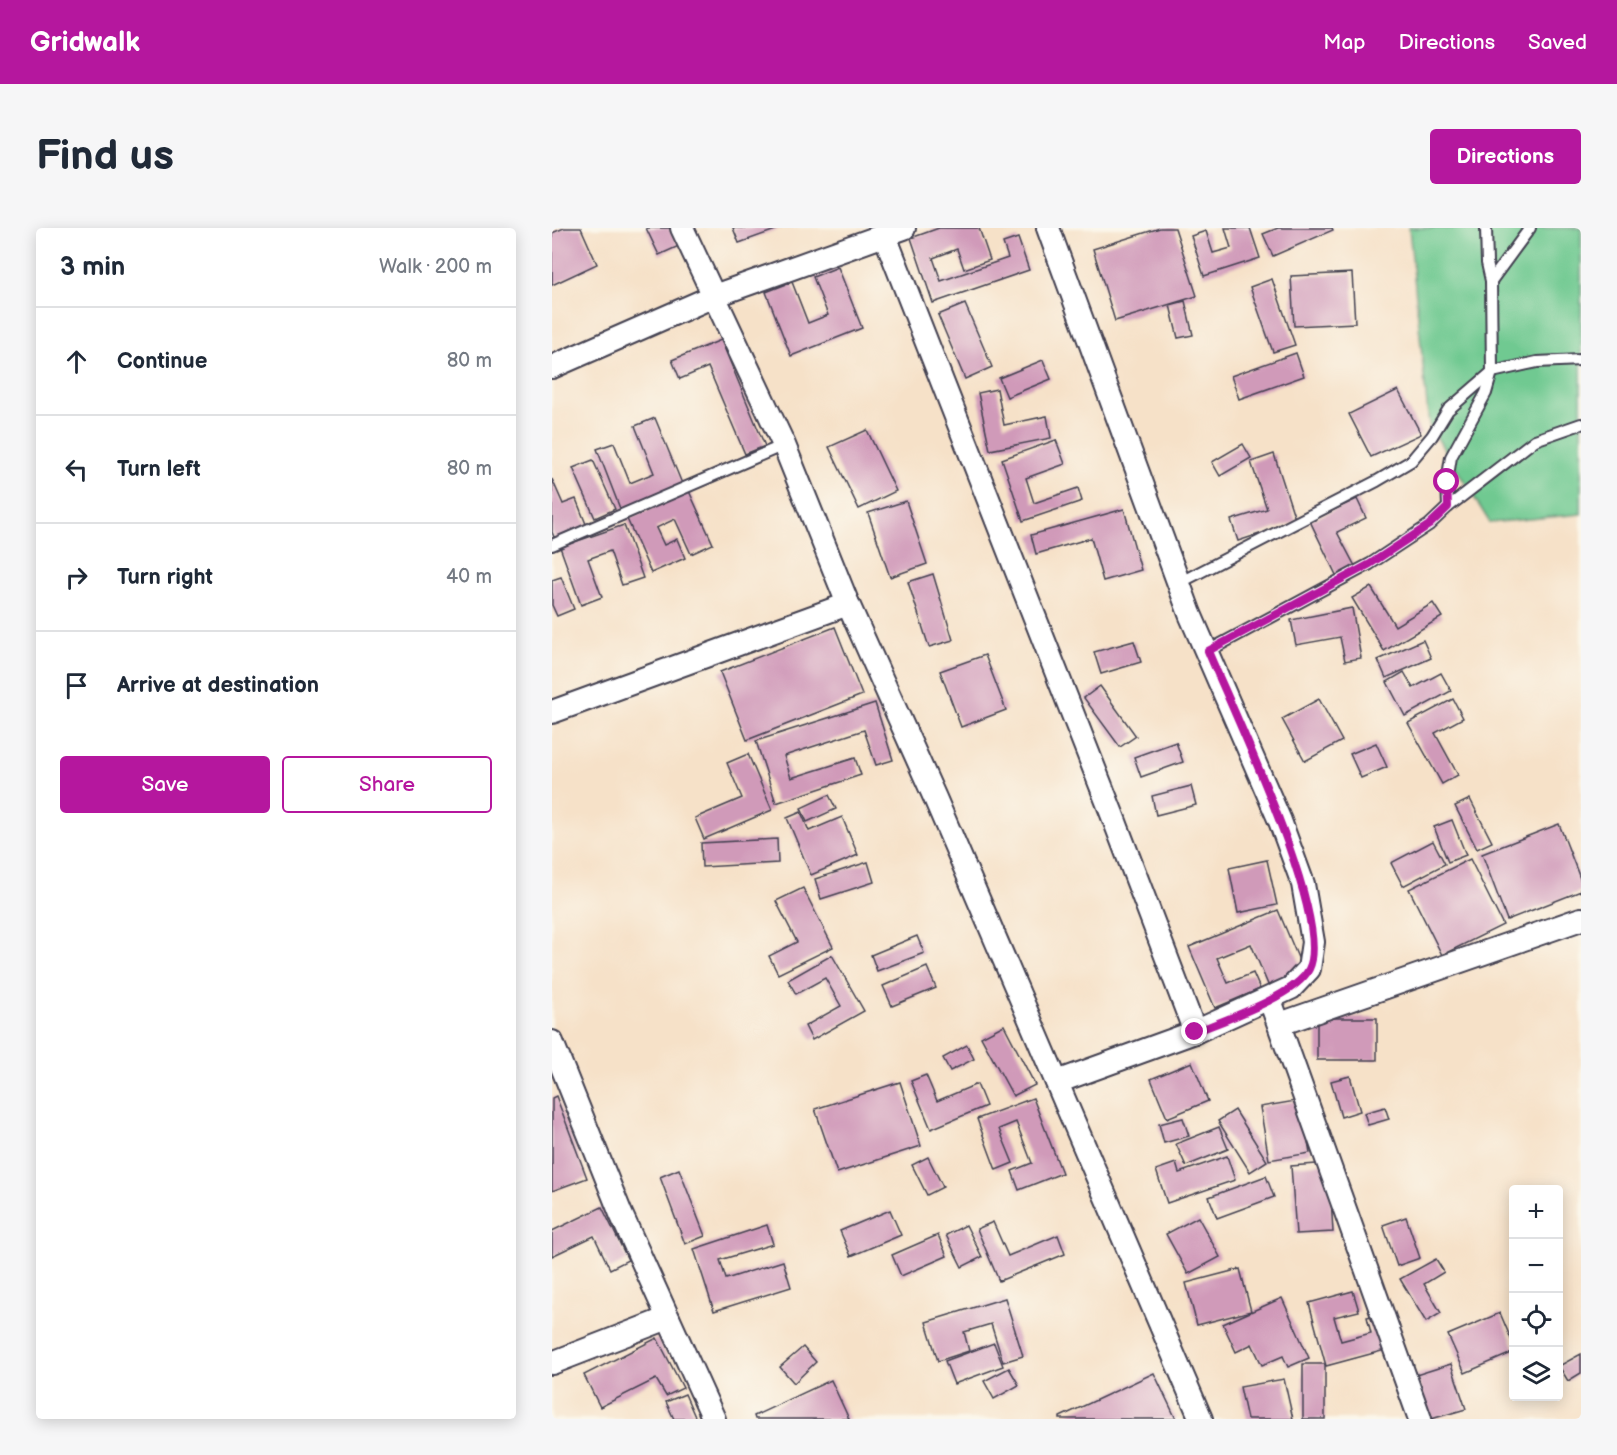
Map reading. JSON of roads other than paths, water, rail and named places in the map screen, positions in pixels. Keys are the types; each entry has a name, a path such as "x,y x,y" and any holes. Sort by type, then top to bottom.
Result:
{"street":[{"path":"682,228 784,445 848,604 1057,1082 1201,1419"},
{"path":"1048,228 1179,584 1280,821 1303,884 1313,942 1309,969 1291,988 1270,1000 1195,1032 1057,1082"},
{"path":"552,367 714,296 894,232 1195,1032"},
{"path":"552,712 848,604"},
{"path":"1280,1024 1581,919"},
{"path":"1270,1000 1420,1419"},
{"path":"553,1049 621,1214 714,1419"},
{"path":"552,1363 668,1318"}],"lane":[{"path":"1448,507 1447,482 1451,457 1486,393 1492,372 1491,281 1487,263 1486,228"},
{"path":"1491,281 1530,228"},
{"path":"1179,584 1411,461 1432,436 1448,410 1492,372 1537,362 1581,360"},
{"path":"1208,651 1370,564 1429,525 1448,507 1535,440 1581,424"},
{"path":"552,545 784,445"}]}
